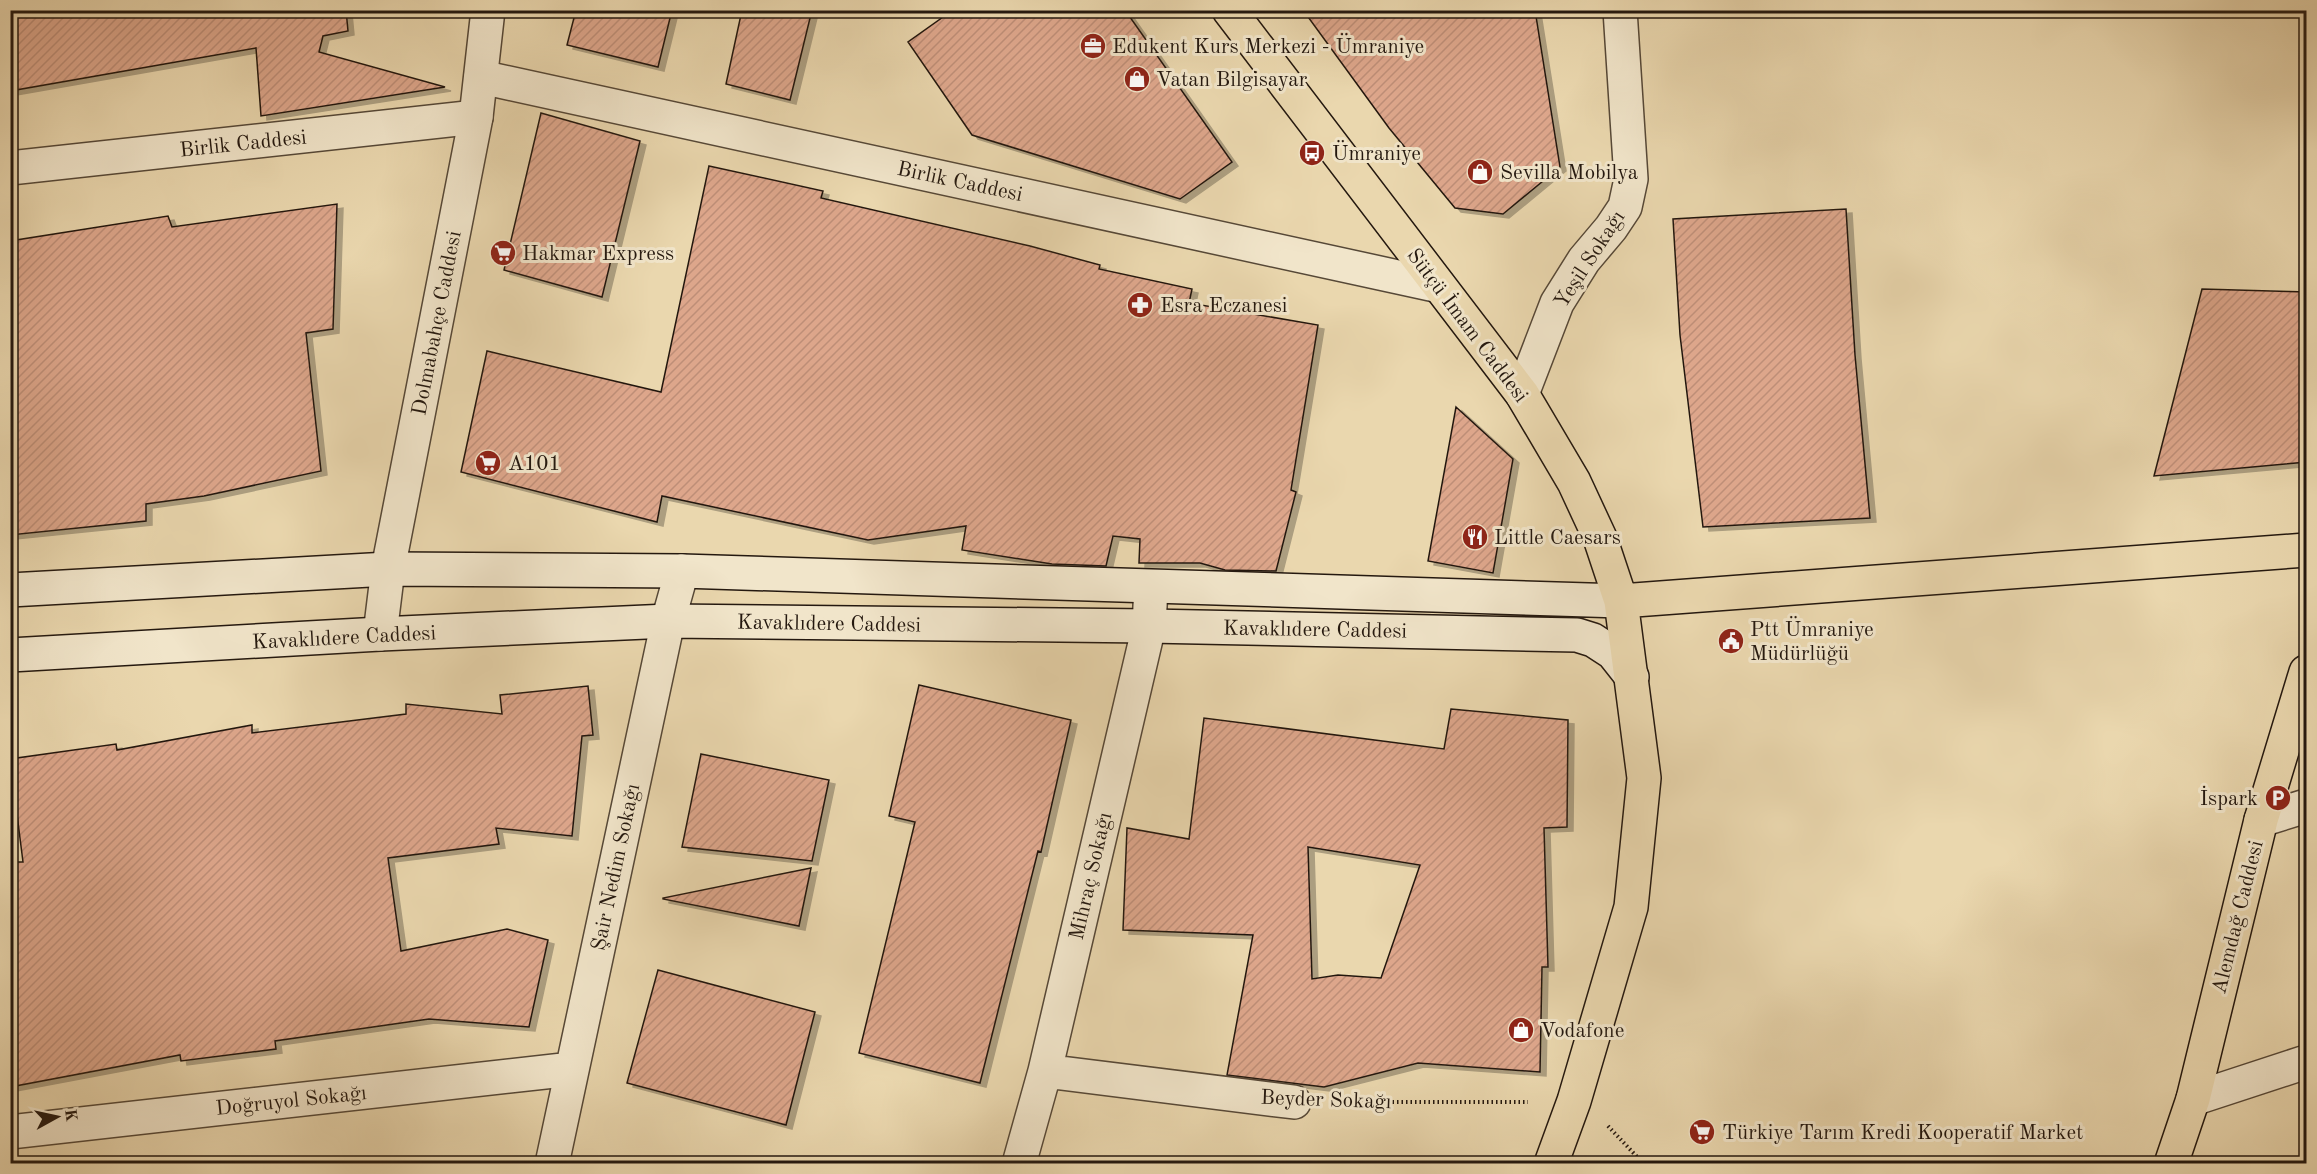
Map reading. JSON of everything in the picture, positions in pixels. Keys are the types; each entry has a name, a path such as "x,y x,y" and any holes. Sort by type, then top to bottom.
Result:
{"main road":[{"name":"Sütçü İmam Caddesi","path":"1229,10 1522,394 1574,482 1599,538 1622,601 1644,778 1631,907 1574,1101 1551,1164"},
{"path":"1622,601 2307,550"},
{"name":"Alemdağ Caddesi","path":"2171,1164 2193,1099 2261,820 2307,672"}],"street":[{"name":"Dolmabahçe Caddesi","path":"380,634 388,570 476,117 488,10"},
{"name":"Yeşil Sokağı","path":"1522,394 1557,303 1584,260 1625,207 1631,179 1620,10"},
{"name":"Birlik Caddesi","path":"481,77 1439,286"},
{"name":"Birlik Caddesi","path":"10,168 476,117"},
{"name":"Kavaklıdere Caddesi","path":"10,590 388,570 682,571 1622,601"},
{"name":"Şair Nedim Sokağı","path":"552,1164 668,621 682,571"},
{"name":"Mihraç Sokağı","path":"1019,1164 1045,1071 1149,626 1151,587"},
{"name":"Kavaklıdere Caddesi","path":"10,656 380,634 668,621 1149,626 1577,635 1593,640 1613,653 1632,677"},
{"path":"2261,820 2307,806"},
{"path":"2193,1099 2307,1062"},
{"name":"Doğruyol Sokağı","path":"10,1132 572,1069"},
{"name":"Beyder Sokağı","path":"1045,1071 1294,1102"}],"path":[{"name":"Beyder Sokağı","path":"1294,1102 1574,1101"}],"building":[{"path":"10,10 346,10 348,31 323,36 319,52 445,87 261,116 256,48 10,91"},
{"path":"576,10 672,10 658,67 567,45"},
{"path":"742,10 812,10 790,100 726,84"},
{"path":"953,10 1125,10 1232,162 1180,199 972,135 908,42"},
{"path":"1303,10 1535,10 1560,167 1503,214 1455,208 1389,128"},
{"path":"541,113 640,141 602,297 504,270"},
{"path":"709,166 823,191 821,198 1030,246 1100,265 1099,269 1192,289 1189,303 1318,325 1291,490 1296,492 1276,571 1225,570 1200,563 1139,563 1140,539 1113,536 1106,566 1052,564 962,550 966,526 868,540 662,496 657,522 461,472 487,351 661,392"},
{"path":"337,204 333,329 306,333 321,471 204,496 146,504 146,521 10,535 10,241 168,216 172,227"},
{"path":"1846,209 1855,355 1870,518 1703,527 1680,335 1673,219"},
{"path":"2202,289 2307,292 2307,462 2154,476"},
{"path":"1456,407 1513,459 1493,573 1428,561"},
{"path":"919,685 1071,720 1041,852 1038,851 980,1083 859,1053 915,822 889,816"},
{"path":"588,686 593,735 582,736 572,836 496,828 499,844 388,858 401,951 507,929 548,940 529,1027 429,1019 275,1041 276,1049 181,1061 180,1055 10,1087 10,862 23,862 10,759 116,744 117,750 252,725 252,733 406,714 406,704 502,714 500,695"},
{"path":"1451,709 1568,720 1567,827 1544,828 1548,967 1542,967 1540,1072 1418,1063 1324,1087 1227,1075 1253,935 1123,930 1127,828 1189,839 1204,718 1444,749","holes":["1308,847 1420,865 1381,978 1338,975 1312,979"]},
{"path":"701,754 829,780 812,861 682,847"},
{"path":"811,868 799,926 663,899 663,898"},
{"path":"658,970 815,1012 786,1125 627,1083"}],"place":[{"name":"Edukent Kurs Merkezi - Ümraniye","path":"1093,46"},
{"name":"Vatan Bilgisayar","path":"1137,79"},
{"name":"Ümraniye","path":"1312,153"},
{"name":"Sevilla Mobilya","path":"1480,172"},
{"name":"Hakmar Express","path":"503,253"},
{"name":"Esra Eczanesi","path":"1140,305"},
{"name":"A101","path":"488,463"},
{"name":"Little Caesars","path":"1475,537"},
{"name":"Ptt Ümraniye Müdürlüğü","path":"1731,641"},
{"name":"İspark","path":"2278,798"},
{"name":"Vodafone","path":"1521,1030"},
{"name":"Türkiye Tarım Kredi Kooperatif Market","path":"1702,1132"}]}
